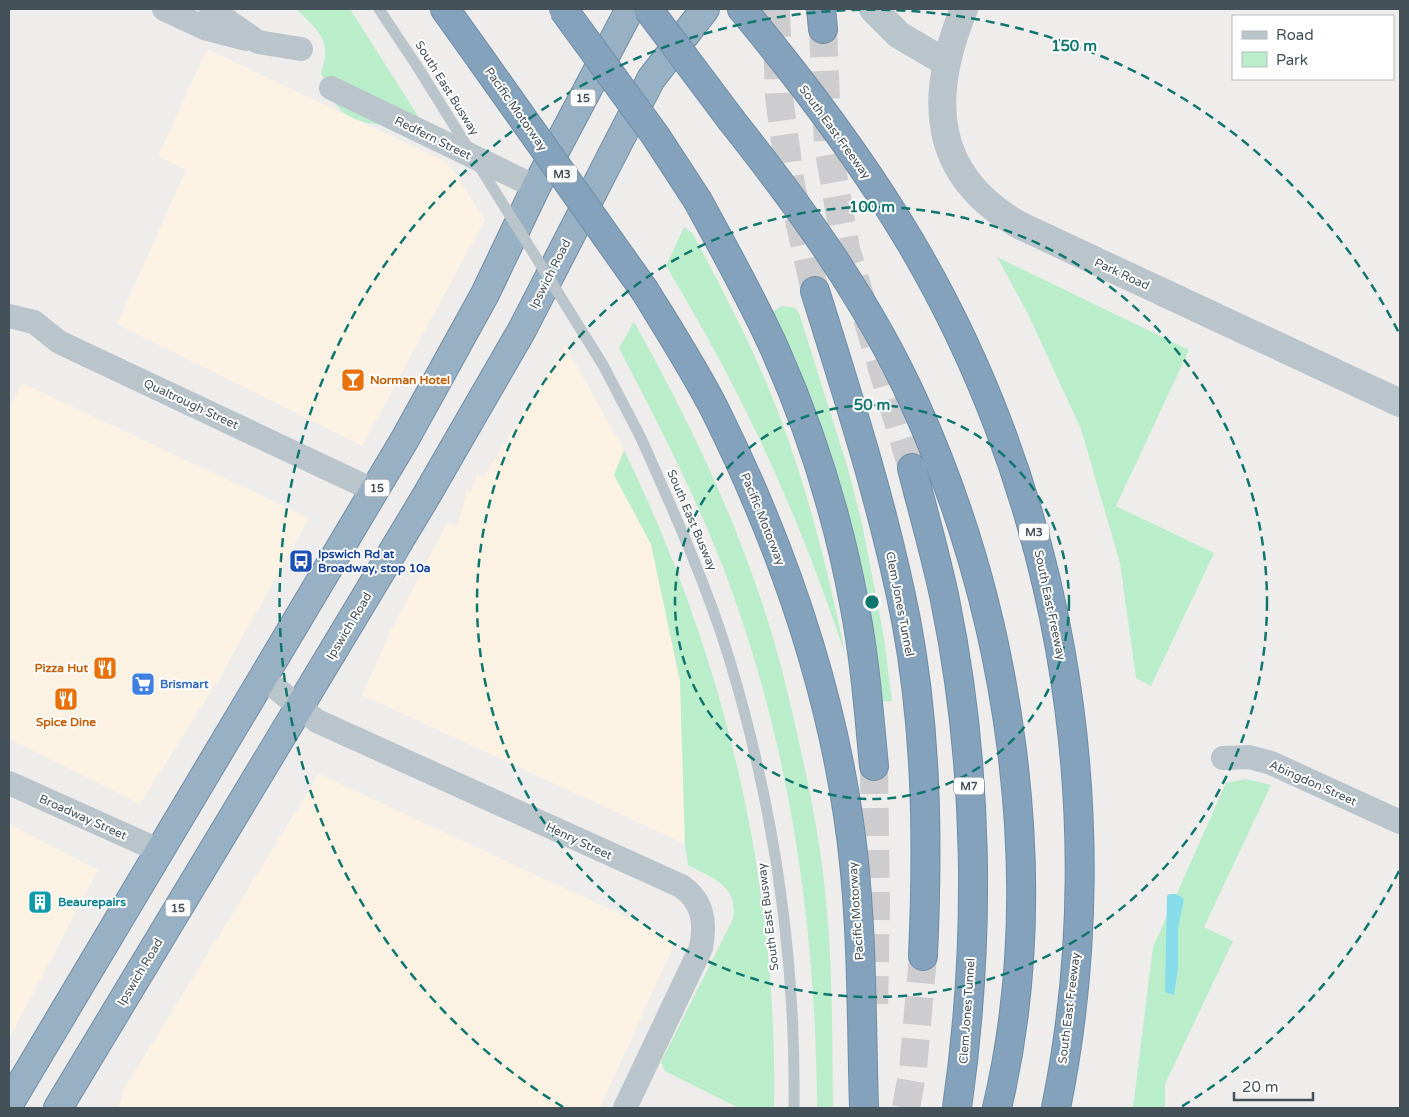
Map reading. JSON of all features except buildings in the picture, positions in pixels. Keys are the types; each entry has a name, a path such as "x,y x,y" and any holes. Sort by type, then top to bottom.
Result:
{"highway":[{"name":"Pacific Motorway","path":"445,9 645,291 714,408 752,489 806,632 832,732 848,815 858,906 864,1108"},
{"path":"563,9 655,135 698,201 743,284 776,353 805,425 832,510 856,609 874,766"},
{"name":"15","path":"9,1104 158,850 375,491 485,294 536,187 630,9"},
{"path":"648,9 818,233 873,322 914,400 950,487 979,576 998,657 1012,743 1020,897 1018,958 1004,1078 997,1108"},
{"name":"Ipswich Road","path":"58,1108 425,498 522,330 651,79 705,9"},
{"name":"South East Freeway","path":"749,17 836,130 897,220 938,294 970,358 997,421 1026,501 1064,669 1073,742 1078,813 1079,886 1076,955 1069,1024 1056,1108"},
{"name":"Clem Jones Tunnel","path":"814,291 867,461 906,620 919,711 926,804 923,956"},
{"name":"Clem Jones Tunnel","path":"912,468 945,601 960,689 969,776 972,970 965,1056 958,1108"}],"street":[{"path":"164,9 207,29 258,42 301,49"},
{"path":"211,9 258,42"},
{"path":"873,9 899,35 945,62"},
{"name":"Park Road","path":"964,9 945,62 941,106 947,140 958,167 972,188 991,208 1021,226 1400,403"},
{"name":"Redfern Street","path":"331,88 536,187"},
{"name":"Qualtrough Street","path":"9,316 28,319 59,342 375,491"},
{"name":"Henry Street","path":"262,677 298,708 332,729 681,886 694,898 702,913 704,924 701,948 625,1108"},
{"name":"Abingdon Street","path":"1223,758 1249,757 1271,763 1400,822"},
{"name":"Broadway Street","path":"9,783 158,850"}],"lane":[{"name":"South East Busway","path":"379,9 417,66 598,357 642,438 700,574 729,657 768,815 779,883 788,963 794,1108"}],"shaded area":[{"path":"207,49 448,163 485,220 362,446 117,324 186,170 158,156"},
{"path":"565,345 624,450 614,475 651,544 680,681 685,844 362,695 390,632 447,523 457,526 467,490 471,491 477,475 484,476"},
{"path":"22,383 309,518 219,679 140,804 9,739 9,410"},
{"path":"319,774 676,940 600,1108 118,1108 125,1087"},
{"path":"9,824 98,870 9,1039"}],"green space":[{"path":"296,9 350,9 418,116 401,128 360,121 345,114 334,100 321,73 325,52 321,36"},
{"path":"684,227 692,233 734,312 757,361 786,432 809,505 829,579 845,654 808,552 767,455 720,360 666,266"},
{"path":"997,257 1189,350 1116,506 1214,553 1151,686 1136,678 1120,563 1081,429 1028,314"},
{"path":"782,306 795,308 799,313 848,469 862,523 884,638 892,701 882,702 770,313"},
{"path":"634,322 686,419 731,519 764,608 787,689 814,812 826,902 831,990 833,1108 817,1108 812,974 805,908 784,776 769,711 751,647 729,583 705,523 678,464 619,348"},
{"path":"624,450 659,528 690,608 716,688 738,770 755,853 766,938 773,1022 774,1108 739,1108 665,1071 661,1062 733,919 734,907 728,890 722,884 688,865 685,844 680,681 651,544 614,475"},
{"path":"1246,779 1271,785 1204,927 1233,941 1165,1084 1165,1108 1133,1108 1153,947 1226,783"}],"water":[{"path":"1169,894 1176,894 1184,899 1178,928 1178,969 1174,995 1165,992 1167,896"}],"tunnel":[{"path":"776,9 779,97 791,185 815,291"},
{"path":"823,29 828,146 846,249 912,468"},
{"path":"874,766 876,906 874,1009"},
{"path":"906,1108 913,1069 923,956"}],"place":[{"name":"Norman Hotel","path":"353,380"},
{"name":"Ipswich Rd at Broadway, stop 10a","path":"301,561"},
{"name":"Pizza Hut","path":"105,668"},
{"name":"Brismart","path":"143,684"},
{"name":"Spice Dine","path":"66,699"},
{"name":"Beaurepairs","path":"40,902"}]}
